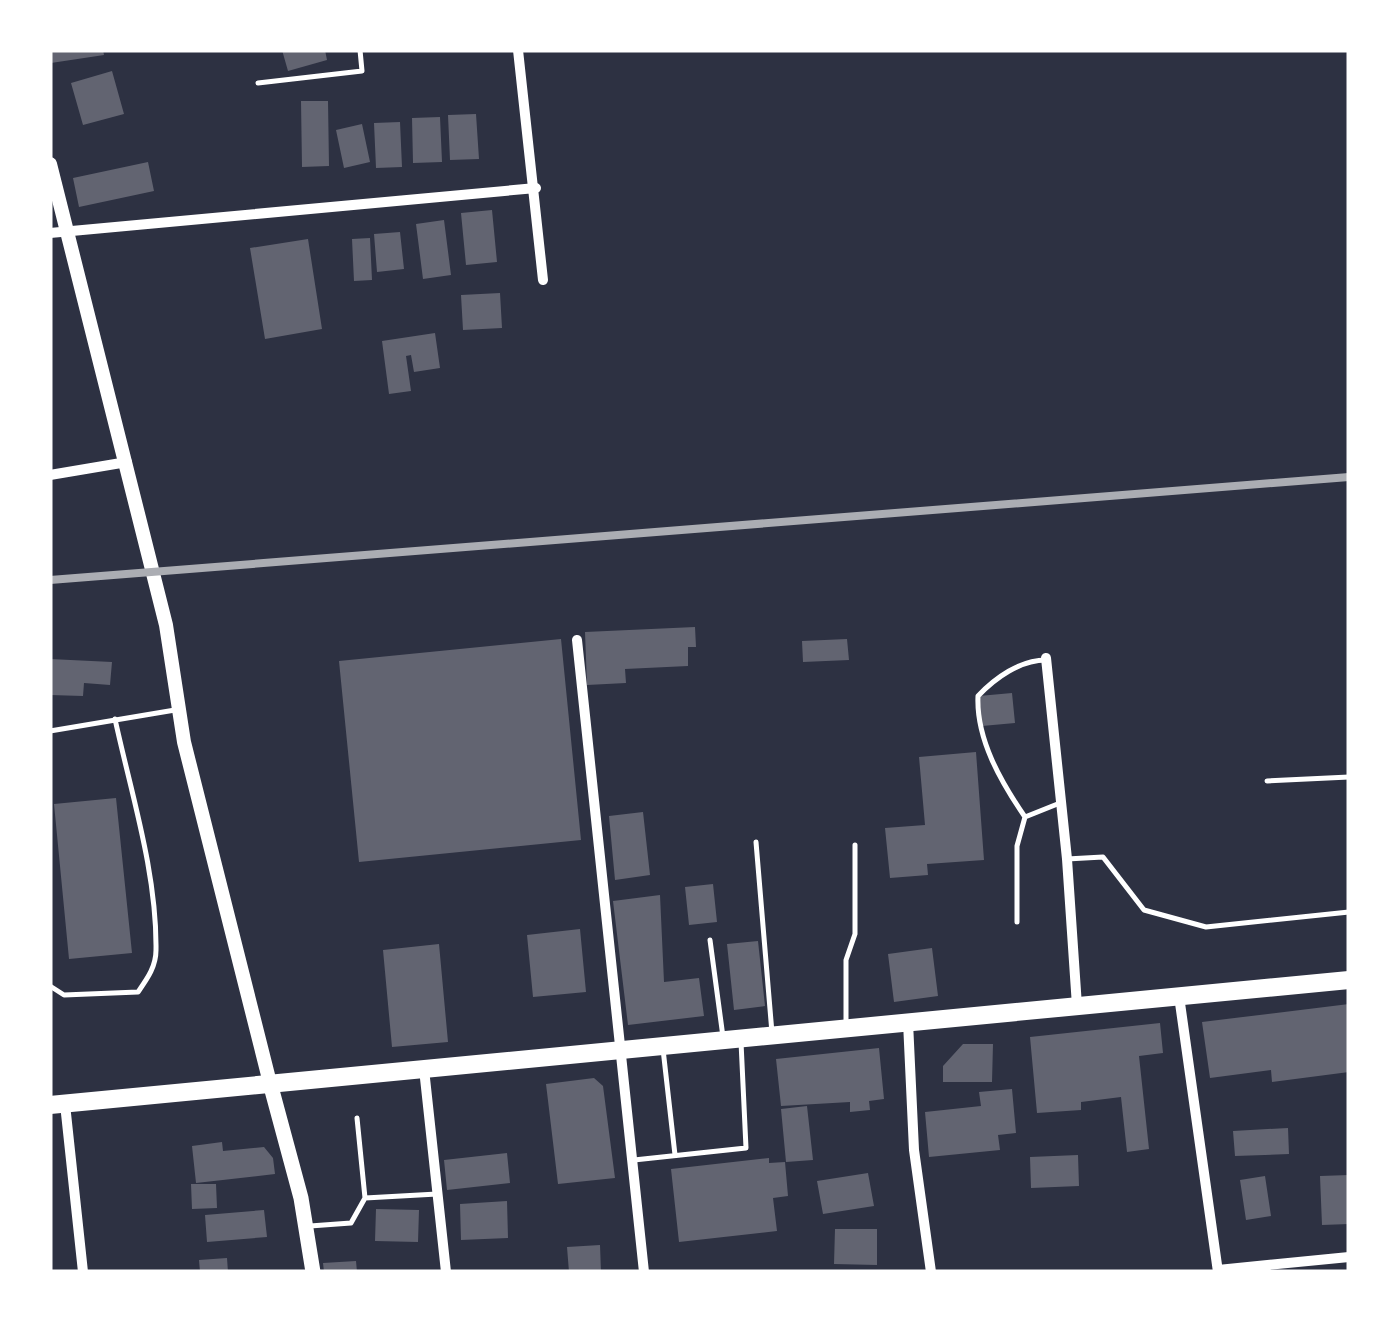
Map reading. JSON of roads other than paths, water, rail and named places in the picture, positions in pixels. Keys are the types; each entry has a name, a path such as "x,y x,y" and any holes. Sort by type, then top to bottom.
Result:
{"main road":[{"path":"58,1105 1349,980"},
{"path":"270,1083 306,1226 313,1272"}],"street":[{"path":"518,50 536,188 542,280"},
{"path":"50,164 127,462 166,625 179,710 270,1083"},
{"path":"50,233 536,188"},
{"path":"50,475 127,462"},
{"path":"577,640 644,1272"},
{"path":"1046,659 1068,859 1077,1006"},
{"path":"1179,996 1218,1271 1349,1257"},
{"path":"908,1022 914,1150 931,1272"},
{"path":"424,1069 446,1272"},
{"path":"58,1105 83,1272"}],"lane":[{"path":"258,83 362,70 360,50"},
{"path":"1017,922 1017,846 1026,817 985,742 977,717 978,696 1004,674 1032,660 1046,659"},
{"path":"50,730 179,710"},
{"path":"50,986 64,995 106,996 138,992 151,974 156,951 143,845 115,719"},
{"path":"1267,781 1349,776"},
{"path":"1026,817 1060,803"},
{"path":"756,842 772,1036"},
{"path":"846,1028 846,960 856,934 855,845"},
{"path":"1068,859 1103,858 1144,910 1206,927 1349,912"},
{"path":"631,1160 746,1148 732,1040 710,940"},
{"path":"662,1046 675,1155"},
{"path":"306,1226 352,1223 365,1198 357,1118"},
{"path":"365,1198 438,1194"}],"railway":[{"path":"50,580 1349,477"}]}
